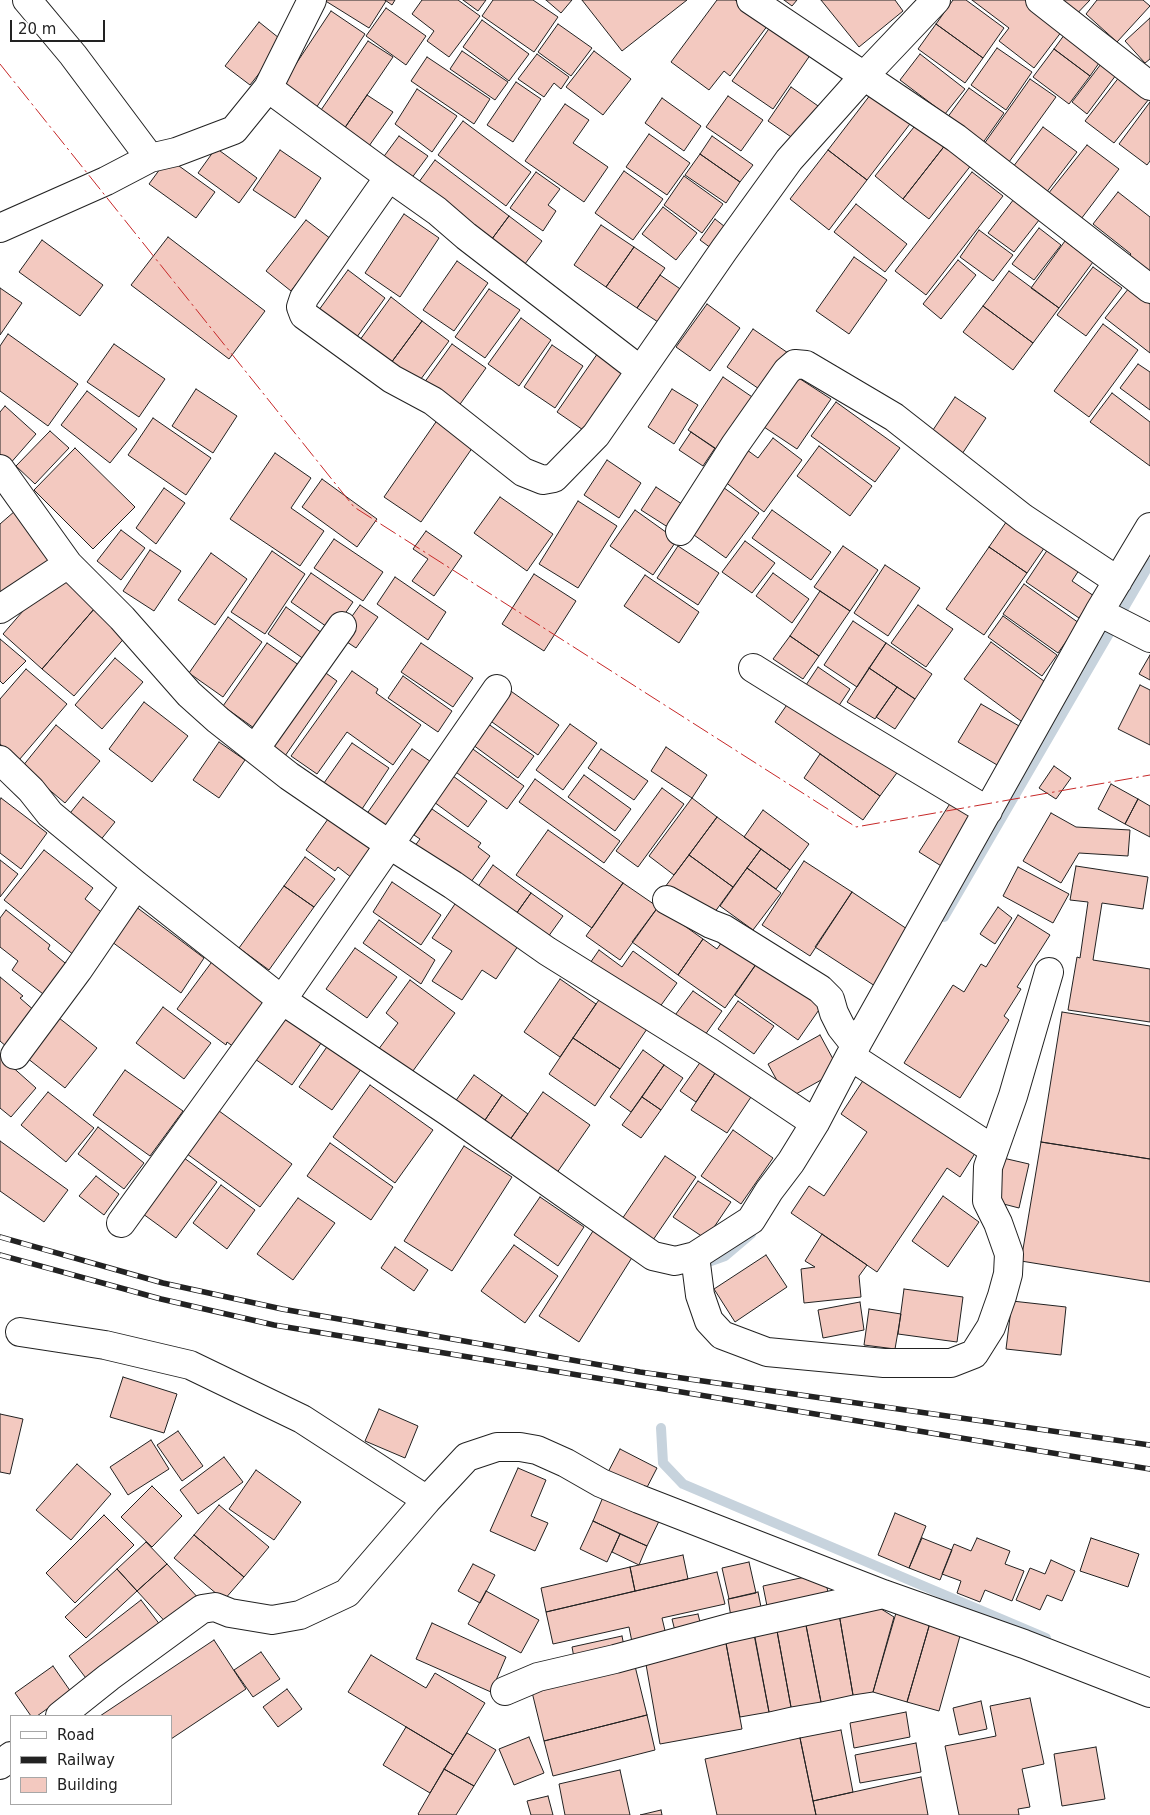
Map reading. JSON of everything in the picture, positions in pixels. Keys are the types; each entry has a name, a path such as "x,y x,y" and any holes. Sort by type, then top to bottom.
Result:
{"street":[{"path":"27,0 73,55 150,158"},
{"path":"0,228 106,181 150,158 184,149 234,130 268,88 312,0"},
{"path":"751,0 956,138 1150,289"},
{"path":"389,177 304,298 300,306 304,315 392,379 433,401 523,472 543,480 554,478 596,435 724,250 789,160 864,76 936,0"},
{"path":"1040,0 1150,86"},
{"path":"268,88 437,211 466,236 640,370"},
{"path":"680,531 745,430 787,371 795,364 806,365 894,417 1023,518 1118,581"},
{"path":"0,469 68,564 122,618 189,694 218,720 289,776 390,845 453,885 548,951 709,1052 815,1123"},
{"path":"0,760 31,790 50,814 136,885 282,1000 450,1113 653,1256 675,1261 695,1256 751,1220 815,1123 857,1057 988,811 1103,613 1118,581 1150,527"},
{"path":"0,610 68,564"},
{"path":"1103,613 1150,638"},
{"path":"255,749 342,626"},
{"path":"753,668 988,811"},
{"path":"121,1223 282,1000 497,689"},
{"path":"15,1055 78,970 136,885"},
{"path":"667,900 724,929 820,990 830,999 834,1014 857,1057 994,1150"},
{"path":"695,1256 700,1295 709,1321 722,1335 767,1352 884,1363 951,1363 974,1354 991,1327 1008,1274 1008,1254 998,1224 987,1201 988,1167 1013,1096 1048,972"},
{"path":"20,1332 105,1345 190,1366 302,1419 427,1500"},
{"path":"61,1715 109,1677 202,1609 215,1606 230,1613 272,1620 300,1615 347,1593 427,1500 467,1457 497,1447 520,1447 537,1450 566,1463 601,1483 639,1499 883,1594 1024,1644 1150,1693"},
{"path":"505,1691 538,1677 615,1659 728,1628 883,1594"},
{"path":"0,1765 10,1757"}],"building":[{"path":"324,0 385,0 386,1 369,28"},
{"path":"385,0 395,0 392,5"},
{"path":"422,0 458,0 480,16 449,57 427,41 434,31 412,14"},
{"path":"463,0 486,0 478,11"},
{"path":"493,0 533,0 558,17 534,52 482,16"},
{"path":"546,0 572,0 561,13"},
{"path":"582,0 687,0 622,51"},
{"path":"717,0 735,0 768,25 730,76 724,71 709,90 671,62"},
{"path":"784,0 797,0 792,6"},
{"path":"821,0 895,0 903,11 859,47"},
{"path":"953,0 966,0 1004,28 983,58 936,24"},
{"path":"972,0 1031,0 1065,27 1034,68 999,41 1009,28"},
{"path":"1048,0 1090,0 1070,21"},
{"path":"1097,0 1143,0 1150,6 1117,42 1086,14"},
{"path":"386,8 426,36 406,65 366,36"},
{"path":"331,11 365,34 316,108 282,85"},
{"path":"1150,18 1150,59 1145,63 1125,41"},
{"path":"482,20 529,54 509,81 463,47"},
{"path":"259,22 284,42 250,85 225,66"},
{"path":"773,23 813,51 773,109 732,81"},
{"path":"558,24 592,48 571,76 538,52"},
{"path":"936,24 983,58 965,83 918,49"},
{"path":"1070,27 1106,53 1090,76 1054,49"},
{"path":"368,41 393,57 344,129 319,113"},
{"path":"997,48 1032,72 1006,110 971,85"},
{"path":"1054,49 1090,76 1069,104 1033,77"},
{"path":"462,51 508,82 495,100 450,69"},
{"path":"594,51 631,79 603,115 566,87"},
{"path":"537,54 569,77 561,89 554,83 544,97 518,79"},
{"path":"920,54 965,89 945,114 900,80"},
{"path":"427,57 490,99 474,124 411,81"},
{"path":"1104,60 1119,71 1087,114 1072,102"},
{"path":"1120,76 1149,99 1114,143 1085,121"},
{"path":"1030,79 1056,97 1009,162 984,144"},
{"path":"516,82 541,99 513,142 487,125"},
{"path":"791,87 821,108 797,141 768,121"},
{"path":"969,88 1004,113 982,144 947,118"},
{"path":"417,89 457,116 432,152 395,124"},
{"path":"874,90 913,120 867,180 828,150"},
{"path":"367,95 393,112 369,146 344,129"},
{"path":"728,96 763,120 741,151 706,127"},
{"path":"662,98 701,126 684,151 645,123"},
{"path":"1150,102 1150,161 1147,165 1119,144"},
{"path":"565,104 589,120 573,143 608,167 584,202 525,161"},
{"path":"463,121 531,172 506,206 438,155"},
{"path":"918,122 946,144 903,199 875,176"},
{"path":"1043,127 1077,152 1046,193 1013,167"},
{"path":"649,134 690,163 667,195 626,167"},
{"path":"399,136 428,156 411,179 382,159"},
{"path":"712,136 753,165 740,182 700,154"},
{"path":"946,144 972,164 929,219 903,199"},
{"path":"1087,145 1119,169 1081,219 1048,194"},
{"path":"216,148 257,178 239,203 198,173"},
{"path":"280,150 321,178 295,218 253,190"},
{"path":"828,150 867,180 829,230 790,199"},
{"path":"700,154 740,182 726,203 685,175"},
{"path":"168,158 215,192 196,218 149,184"},
{"path":"435,160 509,216 486,247 416,186"},
{"path":"624,171 663,199 633,240 595,213"},
{"path":"536,172 560,189 548,205 556,211 543,231 510,208"},
{"path":"972,172 1003,196 926,295 895,271"},
{"path":"684,176 723,204 702,233 664,205"},
{"path":"1118,192 1150,217 1150,280 1125,261 1131,254 1093,224"},
{"path":"1017,195 1043,215 1014,252 988,233"},
{"path":"856,204 907,244 885,272 834,232"},
{"path":"663,207 697,233 676,260 642,234"},
{"path":"404,214 439,238 400,297 365,273"},
{"path":"509,216 542,241 519,272 486,247"},
{"path":"715,219 734,234 719,254 700,240"},
{"path":"306,220 331,239 291,291 266,271"},
{"path":"601,225 634,247 606,287 574,265"},
{"path":"1039,228 1061,245 1034,280 1012,264"},
{"path":"979,230 1013,255 993,281 960,257"},
{"path":"168,237 265,311 229,359 131,285"},
{"path":"42,240 103,285 80,316 19,272"},
{"path":"1065,241 1093,262 1059,308 1031,288"},
{"path":"634,247 665,268 637,308 606,287"},
{"path":"854,257 887,280 849,334 816,311"},
{"path":"958,260 976,275 941,319 923,304"},
{"path":"457,261 488,283 454,331 423,310"},
{"path":"1093,267 1122,288 1086,336 1057,315"},
{"path":"348,270 385,298 354,341 316,314"},
{"path":"1009,271 1059,308 1033,343 983,306"},
{"path":"660,275 689,295 667,328 637,308"},
{"path":"0,288 22,303 0,335"},
{"path":"1129,288 1150,304 1150,353 1105,318"},
{"path":"489,289 520,310 485,358 455,337"},
{"path":"391,297 422,321 388,367 357,344"},
{"path":"707,304 740,328 710,371 676,347"},
{"path":"983,306 1033,343 1013,370 963,332"},
{"path":"521,318 551,340 519,386 488,364"},
{"path":"422,321 449,341 415,387 388,367"},
{"path":"1103,324 1138,350 1089,417 1054,391"},
{"path":"753,329 791,355 765,393 727,367"},
{"path":"8,334 78,384 48,426 0,391 0,346"},
{"path":"114,344 165,379 139,417 87,382"},
{"path":"452,344 486,368 453,414 419,390"},
{"path":"552,345 583,366 555,408 524,387"},
{"path":"600,350 632,372 589,434 557,412"},
{"path":"1138,364 1150,372 1150,410 1120,388"},
{"path":"791,373 831,399 797,449 758,423"},
{"path":"723,377 758,401 723,454 688,430"},
{"path":"196,389 237,416 213,453 172,426"},
{"path":"672,389 698,405 674,444 648,427"},
{"path":"87,391 137,429 110,463 61,425"},
{"path":"1112,393 1150,422 1150,466 1090,422"},
{"path":"955,397 986,418 958,460 927,439"},
{"path":"836,402 900,448 875,482 811,436"},
{"path":"5,406 36,434 8,466 0,460 0,412"},
{"path":"153,418 211,458 186,495 128,455"},
{"path":"438,419 475,444 421,522 384,497"},
{"path":"50,431 69,448 35,484 16,466"},
{"path":"691,432 715,448 703,466 679,450"},
{"path":"773,438 802,460 764,512 720,478 743,447 758,458"},
{"path":"819,446 872,486 850,516 797,476"},
{"path":"75,448 135,507 93,549 34,490"},
{"path":"275,453 311,478 291,508 324,531 300,566 230,519"},
{"path":"607,460 641,483 619,518 584,495"},
{"path":"322,479 377,519 357,547 302,507"},
{"path":"720,485 759,513 726,558 687,530"},
{"path":"656,487 688,508 674,531 641,510"},
{"path":"164,488 185,503 156,544 136,528"},
{"path":"500,497 553,534 527,571 474,533"},
{"path":"578,501 617,526 578,588 539,564"},
{"path":"635,510 677,540 653,575 610,546"},
{"path":"772,510 831,552 811,580 752,538"},
{"path":"15,511 53,558 0,594 0,524"},
{"path":"1011,515 1049,541 1027,573 989,547"},
{"path":"121,530 145,548 121,580 97,561"},
{"path":"426,531 462,556 434,596 412,581 428,559 413,549"},
{"path":"334,539 383,572 363,601 314,568"},
{"path":"745,541 775,563 752,593 722,572"},
{"path":"1052,543 1083,564 1072,581 1094,596 1079,618 1026,582"},
{"path":"678,546 719,573 698,605 657,578"},
{"path":"843,546 878,570 850,611 814,587"},
{"path":"989,547 1027,573 984,635 946,609"},
{"path":"150,550 181,571 154,611 123,591"},
{"path":"272,551 305,574 265,634 231,612"},
{"path":"211,553 247,579 215,625 178,600"},
{"path":"885,565 920,588 888,636 854,613"},
{"path":"56,573 95,608 42,669 3,634"},
{"path":"311,573 353,602 333,631 291,602"},
{"path":"773,573 809,599 792,623 756,596"},
{"path":"534,574 576,601 544,651 502,624"},
{"path":"645,575 699,612 679,643 624,606"},
{"path":"395,577 446,612 428,640 377,604"},
{"path":"1024,584 1079,623 1058,653 1003,614"},
{"path":"820,591 850,611 819,656 790,636"},
{"path":"360,605 378,617 356,648 338,636"},
{"path":"918,605 953,629 926,667 891,643"},
{"path":"286,607 329,638 311,664 268,634"},
{"path":"95,608 127,635 74,696 42,669"},
{"path":"1003,616 1057,655 1042,676 988,637"},
{"path":"228,617 262,642 223,697 189,673"},
{"path":"853,621 886,643 857,687 824,665"},
{"path":"790,636 819,656 803,679 773,659"},
{"path":"0,639 26,661 3,684 0,681"},
{"path":"991,642 1052,687 1025,724 964,679"},
{"path":"267,643 306,670 261,733 223,706"},
{"path":"421,643 473,678 453,707 401,672"},
{"path":"886,643 932,674 915,699 869,668"},
{"path":"1150,655 1150,680 1139,674"},
{"path":"115,658 143,682 102,729 75,705"},
{"path":"316,666 337,681 285,756 264,741"},
{"path":"818,667 850,689 834,713 802,691"},
{"path":"869,668 897,687 875,719 847,702"},
{"path":"26,669 67,704 19,760 0,744 0,699"},
{"path":"352,671 378,689 376,693 421,725 393,765 347,732 317,774 291,756"},
{"path":"403,676 452,711 438,732 388,698"},
{"path":"1140,685 1150,690 1150,745 1118,729"},
{"path":"505,687 559,725 538,755 485,717"},
{"path":"897,687 915,699 895,729 876,717"},
{"path":"793,696 899,770 880,796 775,722"},
{"path":"144,702 188,736 152,782 109,749"},
{"path":"981,704 1026,730 1004,769 958,742"},
{"path":"484,721 534,756 518,778 469,742"},
{"path":"570,724 597,743 563,790 536,770"},
{"path":"56,725 100,761 65,803 22,767"},
{"path":"219,742 245,760 219,798 193,780"},
{"path":"352,743 389,768 362,809 324,783"},
{"path":"470,747 524,786 507,809 453,770"},
{"path":"666,747 707,775 692,798 651,771"},
{"path":"412,749 443,770 398,837 366,815"},
{"path":"601,749 648,781 634,800 588,768"},
{"path":"820,754 880,796 863,820 804,778"},
{"path":"1054,766 1071,778 1056,799 1039,788"},
{"path":"584,775 631,809 615,831 568,797"},
{"path":"453,776 487,801 468,827 434,802"},
{"path":"535,779 620,841 604,863 519,802"},
{"path":"1111,784 1138,799 1125,824 1098,809"},
{"path":"662,788 684,804 638,867 616,851"},
{"path":"83,797 115,822 95,847 63,822"},
{"path":"1,798 47,833 21,869 0,853"},
{"path":"692,798 717,817 674,875 649,856"},
{"path":"1138,799 1150,806 1150,837 1125,824"},
{"path":"951,802 978,819 946,869 919,852"},
{"path":"432,809 481,843 478,847 490,856 465,890 411,851 420,839 414,835"},
{"path":"763,810 809,844 790,870 744,837"},
{"path":"333,812 376,844 352,878 338,867 335,871 306,850"},
{"path":"1051,813 1076,827 1130,830 1128,856 1079,853 1061,883 1023,861"},
{"path":"717,817 761,849 733,887 689,855"},
{"path":"548,830 623,883 592,928 516,875"},
{"path":"761,849 790,870 776,889 747,868"},
{"path":"44,850 93,888 85,899 110,919 79,959 4,900"},
{"path":"689,855 733,887 709,920 665,887"},
{"path":"305,857 335,879 314,907 284,886"},
{"path":"0,860 18,874 0,897"},
{"path":"804,861 852,892 810,956 762,925"},
{"path":"493,865 531,893 511,921 473,894"},
{"path":"1076,866 1148,877 1143,909 1102,903 1093,960 1150,969 1150,1022 1068,1010 1077,957 1080,958 1088,902 1070,900"},
{"path":"1018,867 1069,894 1053,923 1003,896"},
{"path":"747,868 781,893 753,930 720,906"},
{"path":"392,882 441,915 421,945 373,912"},
{"path":"623,883 658,907 620,960 586,936"},
{"path":"284,886 314,907 269,970 239,948"},
{"path":"852,892 910,931 875,986 815,947"},
{"path":"531,893 563,916 543,944 511,921"},
{"path":"127,900 204,958 181,993 104,936"},
{"path":"457,901 520,943 496,979 482,970 462,1000 432,981 452,951 432,938"},
{"path":"658,907 703,939 678,975 632,942"},
{"path":"998,907 1012,918 995,944 980,934"},
{"path":"6,910 50,945 48,949 70,967 47,997 12,970 18,961 0,947 0,918"},
{"path":"1018,915 1050,935 1017,987 1021,989 1004,1016 1009,1020 960,1098 904,1063 953,985 964,992 981,964 986,967"},
{"path":"379,920 435,960 421,984 363,943"},
{"path":"726,936 759,960 725,1008 678,975 703,939 717,949"},
{"path":"355,948 397,977 367,1018 326,989"},
{"path":"599,950 622,967 633,951 677,983 654,1015 586,969"},
{"path":"214,959 271,1006 238,1050 227,1042 226,1045 177,1009"},
{"path":"759,960 823,1004 798,1040 735,995"},
{"path":"0,977 23,996 20,998 36,1012 7,1047 0,1041"},
{"path":"560,979 596,1004 560,1057 524,1032"},
{"path":"410,980 455,1013 410,1075 378,1050 398,1023 386,1013"},
{"path":"605,991 651,1023 620,1069 573,1038"},
{"path":"693,991 722,1011 700,1042 670,1022"},
{"path":"738,1001 774,1026 754,1054 718,1029"},
{"path":"163,1007 211,1043 184,1079 136,1043"},
{"path":"289,1010 326,1036 292,1085 255,1059"},
{"path":"1062,1012 1150,1026 1150,1159 1041,1142"},
{"path":"54,1014 97,1048 65,1088 22,1054"},
{"path":"820,1035 839,1070 787,1099 768,1064"},
{"path":"573,1038 620,1069 595,1106 549,1074"},
{"path":"331,1041 364,1065 332,1110 299,1087"},
{"path":"643,1050 664,1065 631,1112 610,1097"},
{"path":"706,1054 721,1064 696,1102 680,1091"},
{"path":"0,1056 36,1088 11,1117 0,1108"},
{"path":"721,1064 757,1088 727,1133 691,1110"},
{"path":"664,1065 683,1078 661,1110 642,1097"},
{"path":"125,1070 183,1111 150,1156 93,1115"},
{"path":"868,1073 979,1147 960,1177 947,1168 877,1272 791,1213 809,1186 824,1196 867,1132 841,1114"},
{"path":"474,1075 502,1095 481,1126 452,1106"},
{"path":"370,1085 433,1130 395,1183 333,1137"},
{"path":"48,1092 94,1128 66,1162 21,1125"},
{"path":"543,1092 590,1125 554,1177 507,1144"},
{"path":"502,1095 528,1114 507,1144 481,1126"},
{"path":"642,1097 661,1110 641,1138 622,1125"},
{"path":"215,1108 292,1164 260,1207 183,1151"},
{"path":"98,1127 144,1163 124,1189 78,1154"},
{"path":"733,1130 773,1158 741,1204 701,1176"},
{"path":"0,1141 68,1190 44,1222 0,1191"},
{"path":"1041,1142 1150,1159 1150,1282 1021,1261"},
{"path":"330,1143 393,1187 371,1220 307,1176"},
{"path":"464,1146 512,1177 452,1271 404,1241"},
{"path":"180,1155 217,1182 176,1238 139,1211"},
{"path":"665,1156 696,1177 653,1240 622,1219"},
{"path":"1003,1158 1029,1164 1019,1208 992,1201"},
{"path":"96,1176 119,1194 104,1215 79,1196"},
{"path":"698,1181 731,1202 706,1239 673,1217"},
{"path":"221,1185 255,1210 227,1249 193,1223"},
{"path":"943,1196 979,1222 948,1267 912,1241"},
{"path":"540,1197 584,1227 558,1266 514,1235"},
{"path":"298,1198 335,1223 293,1280 257,1254"},
{"path":"593,1231 633,1256 579,1342 539,1316"},
{"path":"822,1234 867,1265 859,1276 861,1297 804,1303 801,1269 815,1267 805,1261"},
{"path":"514,1245 558,1276 525,1323 481,1291"},
{"path":"395,1247 428,1270 414,1291 381,1268"},
{"path":"766,1255 787,1287 735,1322 714,1289"},
{"path":"904,1289 963,1297 957,1342 898,1334"},
{"path":"1012,1301 1066,1307 1061,1355 1006,1349"},
{"path":"860,1302 864,1330 823,1338 818,1310"},
{"path":"869,1309 901,1314 895,1349 864,1345"},
{"path":"123,1377 177,1394 164,1433 110,1417"},
{"path":"379,1409 418,1426 405,1458 365,1441"},
{"path":"0,1414 23,1419 10,1474 0,1472"},
{"path":"178,1431 203,1466 182,1481 157,1445"},
{"path":"151,1440 169,1469 128,1495 110,1467"},
{"path":"620,1449 657,1468 642,1497 605,1478"},
{"path":"224,1457 243,1482 198,1514 180,1490"},
{"path":"77,1464 111,1494 71,1540 36,1510"},
{"path":"518,1468 546,1480 531,1516 548,1523 535,1551 490,1531"},
{"path":"256,1470 301,1502 274,1540 229,1509"},
{"path":"152,1486 182,1516 152,1547 121,1517"},
{"path":"606,1490 662,1515 647,1546 593,1521"},
{"path":"219,1505 269,1547 244,1577 194,1535"},
{"path":"895,1513 926,1526 909,1568 878,1555"},
{"path":"104,1515 134,1545 75,1603 46,1573"},
{"path":"593,1521 620,1534 607,1562 580,1549"},
{"path":"620,1534 647,1546 639,1565 612,1552"},
{"path":"194,1535 244,1577 224,1600 174,1558"},
{"path":"922,1538 952,1550 940,1580 909,1568"},
{"path":"977,1538 1010,1551 1005,1564 1024,1571 1012,1601 985,1590 980,1602 957,1593 961,1581 942,1574 954,1544 971,1551"},
{"path":"1091,1538 1139,1554 1128,1587 1080,1571"},
{"path":"146,1542 167,1564 137,1591 117,1569"},
{"path":"683,1555 688,1579 635,1591 630,1567"},
{"path":"1051,1560 1075,1571 1062,1601 1047,1595 1040,1610 1016,1600 1030,1568 1045,1574"},
{"path":"749,1562 756,1593 729,1599 722,1568"},
{"path":"167,1564 201,1601 171,1628 137,1591"},
{"path":"473,1564 495,1575 480,1603 458,1591"},
{"path":"630,1567 635,1591 546,1612 541,1588"},
{"path":"117,1569 137,1591 86,1638 65,1617"},
{"path":"717,1572 725,1604 662,1618 667,1639 633,1647 629,1627 553,1644 546,1612"},
{"path":"824,1573 830,1602 769,1616 763,1586"},
{"path":"486,1591 539,1620 521,1653 468,1624"},
{"path":"758,1592 763,1617 732,1623 728,1599"},
{"path":"141,1600 164,1630 92,1686 69,1656"},
{"path":"870,1602 894,1617 873,1692 853,1695 838,1608"},
{"path":"898,1606 932,1616 907,1702 873,1692"},
{"path":"838,1608 853,1695 821,1702 804,1615"},
{"path":"698,1614 702,1630 676,1635 672,1619"},
{"path":"804,1615 821,1702 791,1707 775,1620"},
{"path":"932,1616 963,1625 939,1711 907,1702"},
{"path":"775,1620 791,1707 769,1712 752,1624"},
{"path":"432,1623 506,1657 491,1692 416,1659"},
{"path":"754,1632 769,1712 740,1717 725,1638"},
{"path":"622,1636 625,1651 575,1663 572,1647"},
{"path":"725,1638 742,1729 660,1744 644,1653"},
{"path":"214,1640 246,1689 172,1738 172,1715 102,1715"},
{"path":"261,1652 280,1679 253,1697 234,1670"},
{"path":"371,1655 426,1688 435,1673 485,1703 453,1755 348,1692"},
{"path":"634,1662 647,1715 544,1741 531,1688"},
{"path":"53,1666 71,1692 38,1715 30,1715 15,1693"},
{"path":"287,1689 302,1709 278,1727 263,1707"},
{"path":"1030,1698 1044,1764 1022,1769 1030,1807 1018,1809 1019,1815 959,1815 945,1746 996,1736 990,1706"},
{"path":"981,1701 987,1729 959,1735 953,1708"},
{"path":"906,1712 910,1737 854,1748 850,1723"},
{"path":"647,1715 655,1750 553,1776 544,1741"},
{"path":"406,1727 453,1755 430,1793 383,1765"},
{"path":"841,1730 853,1792 813,1801 800,1738"},
{"path":"467,1733 496,1750 474,1786 444,1769"},
{"path":"529,1737 544,1773 514,1785 499,1749"},
{"path":"800,1738 816,1815 717,1815 705,1759"},
{"path":"916,1743 921,1772 860,1783 855,1755"},
{"path":"1096,1747 1105,1799 1062,1806 1054,1754"},
{"path":"444,1769 474,1786 456,1815 419,1815 418,1814"},
{"path":"620,1770 630,1815 565,1815 559,1784"},
{"path":"921,1777 928,1815 816,1815 813,1801"},
{"path":"548,1796 553,1815 531,1815 527,1801"},
{"path":"661,1810 662,1815 640,1815"}],"waterway":[{"path":"944,917 1150,563"},
{"path":"711,1261 725,1256 751,1234"},
{"path":"661,1428 663,1463 683,1484 1046,1638"}],"railway":[{"path":"0,1237 163,1283 282,1309 640,1372 1150,1445"},
{"path":"0,1255 161,1299 274,1325 1150,1469"}],"power":[{"path":"0,64 354,507 856,827 1150,775"}]}
